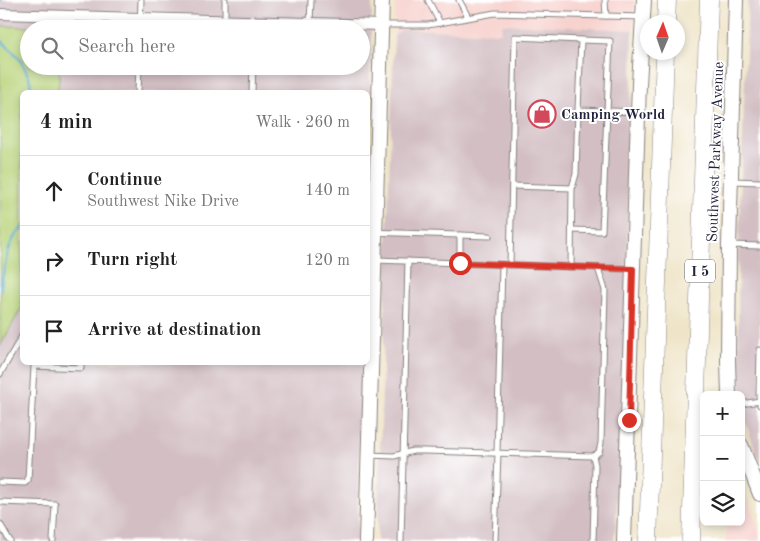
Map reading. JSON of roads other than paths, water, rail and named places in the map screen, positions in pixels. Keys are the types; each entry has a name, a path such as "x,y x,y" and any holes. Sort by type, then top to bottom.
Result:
{"highway":[{"path":"666,15 667,0"},
{"name":"I 5","path":"691,541 709,0"},
{"path":"648,541 665,60"}],"street":[{"path":"370,358 371,260 382,0"},
{"path":"643,15 644,0"},
{"name":"Southwest Parkway Avenue","path":"729,391 730,181 736,0"},
{"path":"0,14 156,20"},
{"path":"370,24 382,25"},
{"path":"624,541 641,60"},
{"path":"366,541 370,365"},
{"path":"745,455 760,494"}],"lane":[{"path":"140,18 141,0"},
{"path":"225,0 225,20"},
{"path":"310,20 311,0"},
{"path":"428,0 440,23"},
{"path":"459,0 468,17"},
{"path":"605,0 606,16"},
{"path":"382,25 428,25 496,13 640,17"},
{"path":"510,265 515,37 610,41 602,231 572,230"},
{"path":"571,267 572,188 576,174 581,40"},
{"path":"138,90 139,75"},
{"path":"252,90 253,75"},
{"path":"578,110 638,112"},
{"path":"730,181 760,182"},
{"path":"512,186 572,188"},
{"path":"372,232 489,236"},
{"path":"460,235 460,263"},
{"path":"729,245 760,246"},
{"path":"371,260 633,269"},
{"path":"401,541 408,261"},
{"path":"495,541 502,264"},
{"path":"369,455 394,456 425,451 594,456 602,443 605,290 598,268"},
{"path":"0,374 20,339"},
{"path":"760,350 760,405"},
{"path":"0,482 24,483 28,480 34,366 81,368 81,365"},
{"path":"745,403 760,401"},
{"path":"592,541 596,465 594,456"},
{"path":"0,502 55,504 53,541"},
{"path":"0,524 10,541"}],"waterway":[{"path":"0,39 20,59"},
{"path":"28,75 32,90"},
{"path":"0,290 10,248 20,230"}],"place":[{"name":"Camping World","path":"542,114"}]}
